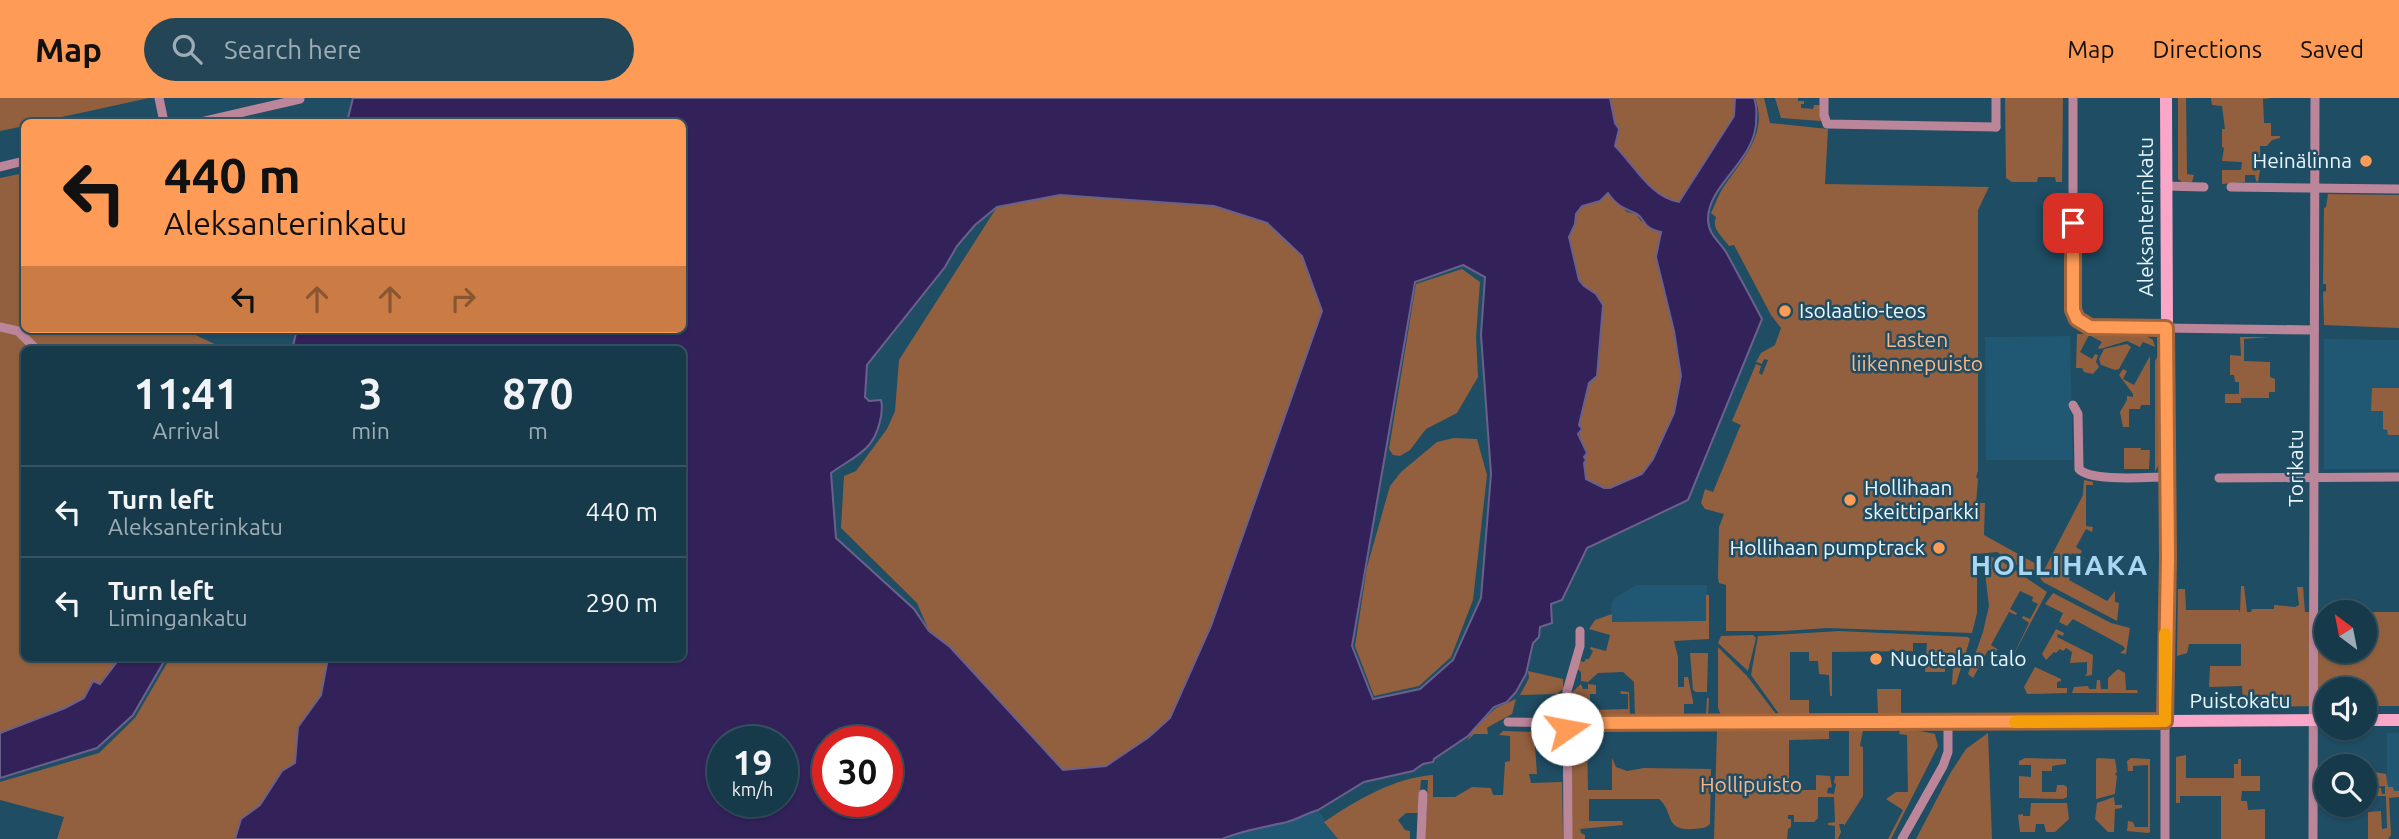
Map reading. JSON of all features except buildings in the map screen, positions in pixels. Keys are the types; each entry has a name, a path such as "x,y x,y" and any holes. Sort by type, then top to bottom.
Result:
{"main road":[{"name":"Aleksanterinkatu","path":"2165,721 2168,477 2166,98"},
{"name":"Puistokatu","path":"2165,721 2314,720"},
{"path":"2377,720 2399,720"}],"street":[{"path":"159,98 163,119"},
{"path":"1824,98 1827,124 1999,131 1996,98"},
{"path":"2073,98 2073,310 2080,321 2090,327 2314,330"},
{"name":"Torikatu","path":"2315,98 2313,477 2318,677"},
{"path":"214,119 300,99"},
{"path":"0,167 21,162"},
{"path":"2165,186 2204,187"},
{"path":"2231,187 2399,189"},
{"path":"0,327 18,331 33,346"},
{"path":"2073,405 2078,414 2079,469 2083,474 2098,477 2168,477"},
{"path":"2219,478 2399,477"},
{"path":"1568,839 1567,691 1580,646 1580,631"},
{"name":"Puistokatu","path":"1508,722 2165,721"},
{"name":"Aleksanterinkatu","path":"2165,721 2165,839"},
{"path":"1902,839 1943,766 1948,752 1948,722"},
{"name":"Torikatu","path":"2313,839 2318,740"},
{"path":"1421,839 1423,794"}],"shaded area":[{"path":"353,98 1610,98 1615,123 1619,129 1615,146 1651,188 1679,202 1734,116 1735,98 1754,98 1756,105 1753,138 1715,195 1708,224 1762,319 1688,500 1587,548 1562,600 1551,604 1552,623 1540,627 1539,637 1533,643 1526,674 1516,692 1507,702 1494,707 1468,736 1433,762 1423,764 1413,771 1364,782 1318,810 1291,821 1222,839 235,839 241,819 260,805 282,771 295,763 298,727 321,695 327,661 686,661 686,346 293,346 296,333 686,333 686,119 348,119","holes":["1608,193 1613,200 1638,215 1647,226 1661,232 1656,257 1674,331 1681,376 1674,413 1653,459 1642,474 1604,488 1586,479 1584,457 1587,453 1578,434 1582,429 1579,425 1589,383 1597,376 1603,305 1596,294 1579,280 1569,237 1576,214 1582,206 1600,201","1060,195 1214,206 1267,223 1302,256 1322,311 1211,626 1170,718 1149,737 1106,766 1063,770 950,647 929,631 914,609 836,538 831,473 869,445 880,423 881,400 869,401 865,397 867,365 945,267 957,246 975,225 997,207","1463,265 1485,277 1481,335 1491,474 1481,598 1453,660 1420,689 1373,699 1352,646 1415,282"]},
{"path":"2070,336 2073,460 1986,460 1985,337"},
{"path":"2324,339 2399,340 2399,469 2324,469"},
{"path":"1637,585 1707,585 1706,639 1612,639 1611,605 1616,597"},
{"path":"118,661 164,661 133,715 97,748 0,778 0,733 65,708 84,698 93,681 100,684"},
{"path":"2387,733 2399,733 2399,796 2387,796"},
{"path":"1318,810 1338,839 1222,839 1253,828 1289,821"}],"green space":[{"path":"0,98 149,98 53,119 21,119 21,127 0,131"},
{"path":"1610,98 1735,98 1734,116 1679,202 1651,188 1615,146 1619,129 1615,123"},
{"name":"HOLLIHAKA","path":"1755,98 1764,98 1770,123 1828,129 1825,184 1989,187 1978,210 1976,503 1985,503 1984,535 2038,565 2032,575 1997,552 1977,554 1977,613 1972,633 1827,628 1726,631 1726,585 1719,583 1718,577 1719,527 1724,514 1705,509 1701,503 1705,489 1713,492 1741,425 1732,421 1756,364 1761,366 1759,373 1762,375 1768,360 1764,359 1762,364 1756,362 1761,353 1775,345 1781,328 1771,315 1734,245 1729,246 1718,233 1716,217 1711,213 1720,193 1755,137 1759,112"},
{"path":"1775,98 1798,98 1798,101 1804,101 1801,108 1813,109 1814,105 1822,105 1821,121 1781,118"},
{"path":"2005,98 2063,98 2062,182 2056,182 2055,177 2038,177 2037,182 2012,182 2006,178"},
{"path":"2178,98 2186,98 2187,174 2194,175 2192,182 2178,179"},
{"path":"2211,98 2271,98 2263,99 2264,123 2271,123 2271,136 2280,138 2272,140 2267,146 2260,146 2260,162 2257,162 2257,170 2260,170 2258,182 2255,175 2245,175 2245,182 2222,184 2222,170 2241,170 2242,162 2222,161 2222,129 2225,129 2222,106 2212,105"},
{"path":"21,174 21,333 191,333 219,346 21,346 21,661 118,661 99,684 93,681 85,698 0,733 0,178"},
{"path":"1608,193 1627,212 1636,214 1641,221 1661,232 1656,257 1674,331 1681,376 1674,413 1653,459 1642,474 1604,488 1586,479 1584,456 1587,453 1580,440 1579,425 1589,383 1597,376 1603,305 1596,294 1579,280 1569,237 1576,214 1582,206 1600,201"},
{"path":"2328,194 2399,195 2399,328 2324,325 2324,208"},
{"path":"1060,195 1214,206 1267,223 1302,256 1322,311 1211,626 1170,718 1149,737 1106,766 1062,770 929,631 917,603 841,528 844,476 856,471 887,429 895,411 899,360 997,207"},
{"path":"1462,269 1480,282 1476,337 1478,377 1457,413 1426,429 1410,450 1400,456 1393,455 1389,449 1416,284"},
{"path":"2077,334 2146,336 2153,340 2155,347 2143,342 2140,347 2127,341 2100,349 2098,348 2102,342 2089,335 2080,352 2092,359 2095,354 2098,355 2096,362 2099,367 2093,374 2076,368"},
{"path":"2240,337 2270,337 2244,339 2244,361 2270,362 2270,377 2275,379 2275,392 2269,392 2269,398 2241,398 2241,403 2225,403 2225,394 2239,394 2239,382 2235,382 2234,375 2230,375 2230,355 2241,356"},
{"path":"2127,344 2131,347 2119,369 2101,365 2099,359 2104,349"},
{"path":"2160,352 2159,464 2155,472 2155,361"},
{"path":"2150,356 2150,405 2129,409 2129,427 2123,427 2120,412 2127,396 2133,397 2133,394 2119,375 2123,369 2127,371 2123,379 2134,385"},
{"path":"2372,388 2399,388 2399,435 2388,435 2387,430 2383,429 2383,411 2371,411"},
{"path":"1454,438 1477,439 1487,475 1473,600 1451,657 1419,686 1374,696 1355,646 1367,567 1390,486 1401,472 1437,442"},
{"path":"2124,448 2150,450 2149,469 2124,469"},
{"path":"2084,480 2093,482 2093,485 2086,485 2086,526 2093,527 2092,532 2086,529 2076,547 2082,551 2080,556 2089,561 2072,553 2066,563 2070,566 2065,575 2070,577 2069,580 2107,601 2115,591 2115,602 2119,603 2117,621 2040,578 2083,495"},
{"path":"1989,557 1997,558 2047,592 2012,658 2029,623 2022,618 2023,616 2030,619 2038,604 2032,601 2033,597 2020,591 2010,609 2017,613 2016,615 2009,612 1991,645 1997,649 1995,654 1988,650 1973,678 1968,674 1989,606 1984,564"},
{"path":"2241,586 2244,586 2247,612 2252,609 2274,609 2274,605 2295,607 2299,605 2297,587 2303,587 2305,612 2314,612 2314,663 2377,663 2377,612 2399,612 2399,706 2377,706 2377,677 2314,677 2314,706 2243,707 2242,686 2209,687 2210,666 2241,666 2241,644 2189,644 2187,653 2177,656 2178,589 2185,589 2186,610 2240,612"},
{"path":"2053,593 2111,623 2130,628 2126,654 2120,653 2125,649 2123,646 2073,619 2067,626 2059,622 2063,613 2045,604"},
{"path":"1706,595 1709,595 1709,639 1674,641 1678,657 1678,687 1684,687 1684,677 1688,677 1693,701 1693,704 1684,704 1684,714 1706,715 1709,698 1708,717 1635,718 1634,682 1623,672 1598,673 1588,682 1581,681 1581,672 1577,669 1580,661 1589,659 1593,651 1591,647 1606,651 1610,635 1589,629 1595,620 1612,614 1612,622 1706,621"},
{"path":"2056,629 2064,633 2063,636 2058,634 2057,637 2093,655 2092,675 2085,676 2087,662 2070,663 2072,652 2066,648 2054,652 2046,660 2042,654"},
{"path":"1839,631 1970,639 1956,684 1952,685 1953,667 1945,667 1945,672 1925,672 1927,643 1913,643 1913,651 1832,652 1832,696 1829,675 1819,674 1818,661 1809,661 1809,652 1790,652 1790,700 1809,700 1809,714 1816,714 1816,718 1782,718 1751,675 1758,636"},
{"path":"1753,635 1756,638 1748,671 1718,643 1721,636"},
{"path":"1718,647 1747,676 1779,718 1727,718 1721,715 1718,708"},
{"path":"1690,653 1708,653 1707,692 1693,690"},
{"path":"168,661 327,661 321,695 298,727 295,763 282,771 260,805 241,819 235,839 57,839 64,817 0,800 0,782 99,753 135,718"},
{"path":"2035,667 2061,679 2057,682 2057,688 2067,688 2067,693 2027,694 2024,687"},
{"path":"2118,669 2125,673 2126,690 2137,690 2138,693 2072,693 2074,687 2088,686 2089,689 2096,689 2097,680 2100,680 2101,689 2108,689 2108,678"},
{"path":"1528,671 1563,679 1563,689 1558,693 1562,696 1562,702 1558,702 1558,696 1555,694 1520,695 1529,678"},
{"path":"1581,684 1583,689 1588,689 1588,684 1596,685 1596,694 1590,694 1590,710 1628,709 1628,694 1621,694 1620,691 1629,692 1630,718 1571,715 1571,693"},
{"path":"1877,689 1901,689 1901,714 1909,714 1908,718 1872,718 1871,714 1878,713"},
{"path":"1516,699 1512,714 1487,728 1488,734 1474,734 1467,741 1476,726 1496,708"},
{"name":"Hollipuisto","path":"1829,730 1829,739 1789,740 1789,790 1816,790 1816,775 1830,776 1832,787 1828,788 1827,793 1834,794 1835,776 1849,776 1849,730 1863,730 1860,746 1863,747 1863,796 1844,826 1839,824 1841,832 1838,839 1835,839 1835,826 1828,825 1835,822 1834,797 1818,797 1818,818 1814,822 1794,822 1794,815 1788,815 1791,827 1788,829 1787,839 1714,839 1717,731"},
{"path":"1900,730 1935,734 1938,746 1891,839 1888,839 1903,810 1886,799 1896,792 1908,792 1907,735 1899,734"},
{"path":"1503,731 1534,732 1537,774 1529,774 1531,783 1562,782 1563,839 1425,839 1428,780 1421,780 1418,813 1406,813 1398,820 1405,830 1410,831 1410,839 1338,839 1324,822 1376,791 1418,777 1433,775 1433,797 1455,797 1472,787 1491,788 1493,795 1503,795 1505,762 1510,761 1510,736 1499,735"},
{"path":"1570,731 1593,731 1594,742 1587,743 1588,790 1612,790 1612,758 1616,767 1627,771 1644,768 1711,769 1710,824 1705,828 1678,827 1659,799 1589,799 1589,821 1622,821 1623,825 1580,829 1585,839 1571,839"},
{"path":"1988,733 1992,839 1916,839 1966,749"},
{"path":"2186,755 2186,778 2234,778 2234,764 2238,764 2238,759 2241,759 2241,776 2260,776 2260,791 2242,791 2241,801 2247,801 2248,810 2265,809 2265,839 2221,839 2221,796 2180,796 2180,803 2176,803 2176,757"},
{"path":"2025,758 2066,759 2066,764 2052,766 2052,771 2042,771 2042,792 2056,792 2057,785 2064,785 2067,787 2067,797 2019,798 2019,776 2031,777 2031,765 2019,765 2019,761"},
{"path":"2131,758 2150,759 2148,833 2127,831 2128,821 2133,822 2135,827 2148,827 2148,765 2133,766 2133,771 2128,771 2127,761"},
{"path":"2096,759 2115,759 2117,776 2115,794 2096,799"},
{"path":"2377,772 2386,774 2388,787 2399,791 2399,797 2389,798 2391,835 2388,839 2368,839 2368,817 2377,817 2377,811 2381,811 2382,829 2387,828 2386,796 2377,796 2377,788 2381,788 2382,794 2385,794 2385,786 2377,787"},
{"path":"2114,797 2115,805 2122,805 2122,808 2115,809 2114,832 2108,832 2095,819 2097,803"},
{"path":"2031,803 2067,803 2069,819 2055,832 2046,832 2044,824 2036,824 2035,832 2020,832 2018,815 2030,816"}],"slow traffic":[{"path":"2015,722 2165,721 2165,634"}],"place":[{"name":"Heinälinna","path":"2366,161"},
{"name":"Isolaatio-teos","path":"1785,311"},
{"name":"Hollihaan skeittiparkki","path":"1850,500"},
{"name":"Hollihaan pumptrack","path":"1939,548"},
{"name":"Nuottalan talo","path":"1876,659"}],"district":[{"name":"HOLLIHAKA","path":"2060,565"}],"route":[{"path":"1567,729 1567,723 2165,721 2168,558 2166,328 2090,327 2077,319 2073,310 2073,223"}],"park label":[{"name":"Lasten liikennepuisto","path":"1917,352"}]}
